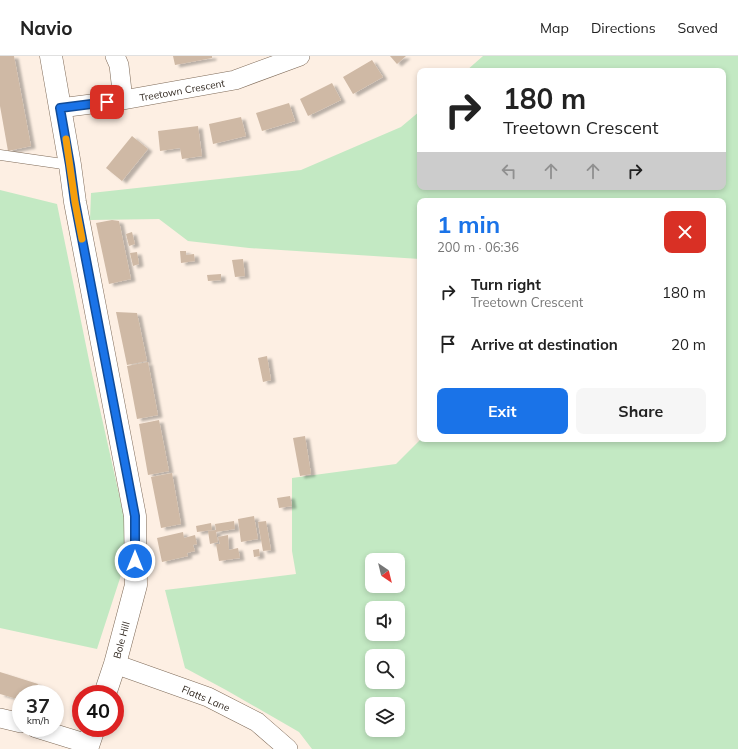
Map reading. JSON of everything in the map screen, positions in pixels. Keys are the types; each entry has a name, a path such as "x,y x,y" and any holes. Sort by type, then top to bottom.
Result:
{"street":[{"name":"Bole Hill","path":"51,56 75,202 135,516 136,585 108,685"},
{"path":"115,56 119,65 123,100"},
{"name":"Treetown Crescent","path":"60,108 123,100 235,80 277,60 300,56"},
{"name":"Flatts Lane","path":"115,664 208,697 257,722 288,749"},
{"path":"0,718 12,721"},
{"path":"64,734 90,740"}],"lane":[{"path":"0,155 70,165"}],"green space":[{"path":"483,56 738,56 738,749 312,749 299,732 185,668 165,590 296,574 292,551 292,478 396,464 418,442 726,442 726,198 417,198 417,259 249,248 188,241 159,219 90,220 91,193 301,170 401,127 417,114 417,190 726,190 726,68 469,68"},
{"path":"0,190 57,204 90,365 125,521 123,569 97,649 0,628"}],"building":[{"path":"0,56 14,56 31,146 8,151 0,106"},
{"path":"173,56 212,56 212,58 175,65"},
{"path":"390,56 406,56 397,64"},
{"path":"372,60 383,77 353,94 343,77"},
{"path":"332,83 341,100 308,116 300,99"},
{"path":"289,103 295,121 262,131 256,113"},
{"path":"241,117 246,136 213,144 209,124"},
{"path":"198,126 202,156 182,159 180,148 160,151 158,131"},
{"path":"132,136 148,149 122,181 106,168"},
{"path":"112,220 119,221 131,279 109,284 96,223"},
{"path":"132,232 135,244 129,246 126,234"},
{"path":"180,251 186,251 186,255 194,254 195,261 181,263"},
{"path":"137,252 139,264 133,266 130,253"},
{"path":"243,259 245,276 235,277 232,260"},
{"path":"221,274 221,280 208,281 207,275"},
{"path":"116,312 137,313 147,361 127,365"},
{"path":"267,356 271,380 263,382 258,358"},
{"path":"148,362 158,415 137,419 127,366"},
{"path":"159,420 169,471 148,475 139,424"},
{"path":"305,436 311,474 300,476 293,438"},
{"path":"172,473 181,524 161,528 151,477"},
{"path":"290,496 292,506 279,508 277,498"},
{"path":"254,516 258,539 241,542 238,519"},
{"path":"234,521 235,529 216,532 218,542 210,544 208,531 216,530 215,524"},
{"path":"266,521 271,550 263,551 258,522"},
{"path":"211,523 212,530 197,532 196,526"},
{"path":"183,532 184,538 195,535 197,544 193,545 195,551 187,553 188,556 162,562 157,538"},
{"path":"228,535 229,550 238,548 240,558 219,561 216,544 220,544 218,537"},
{"path":"259,549 260,556 254,557 253,550"},
{"path":"0,672 38,684 12,685 12,697 0,694"}],"slow traffic":[{"path":"66,139 82,239"}],"route":[{"path":"107,102 60,108 75,202 135,516 135,561"}]}
